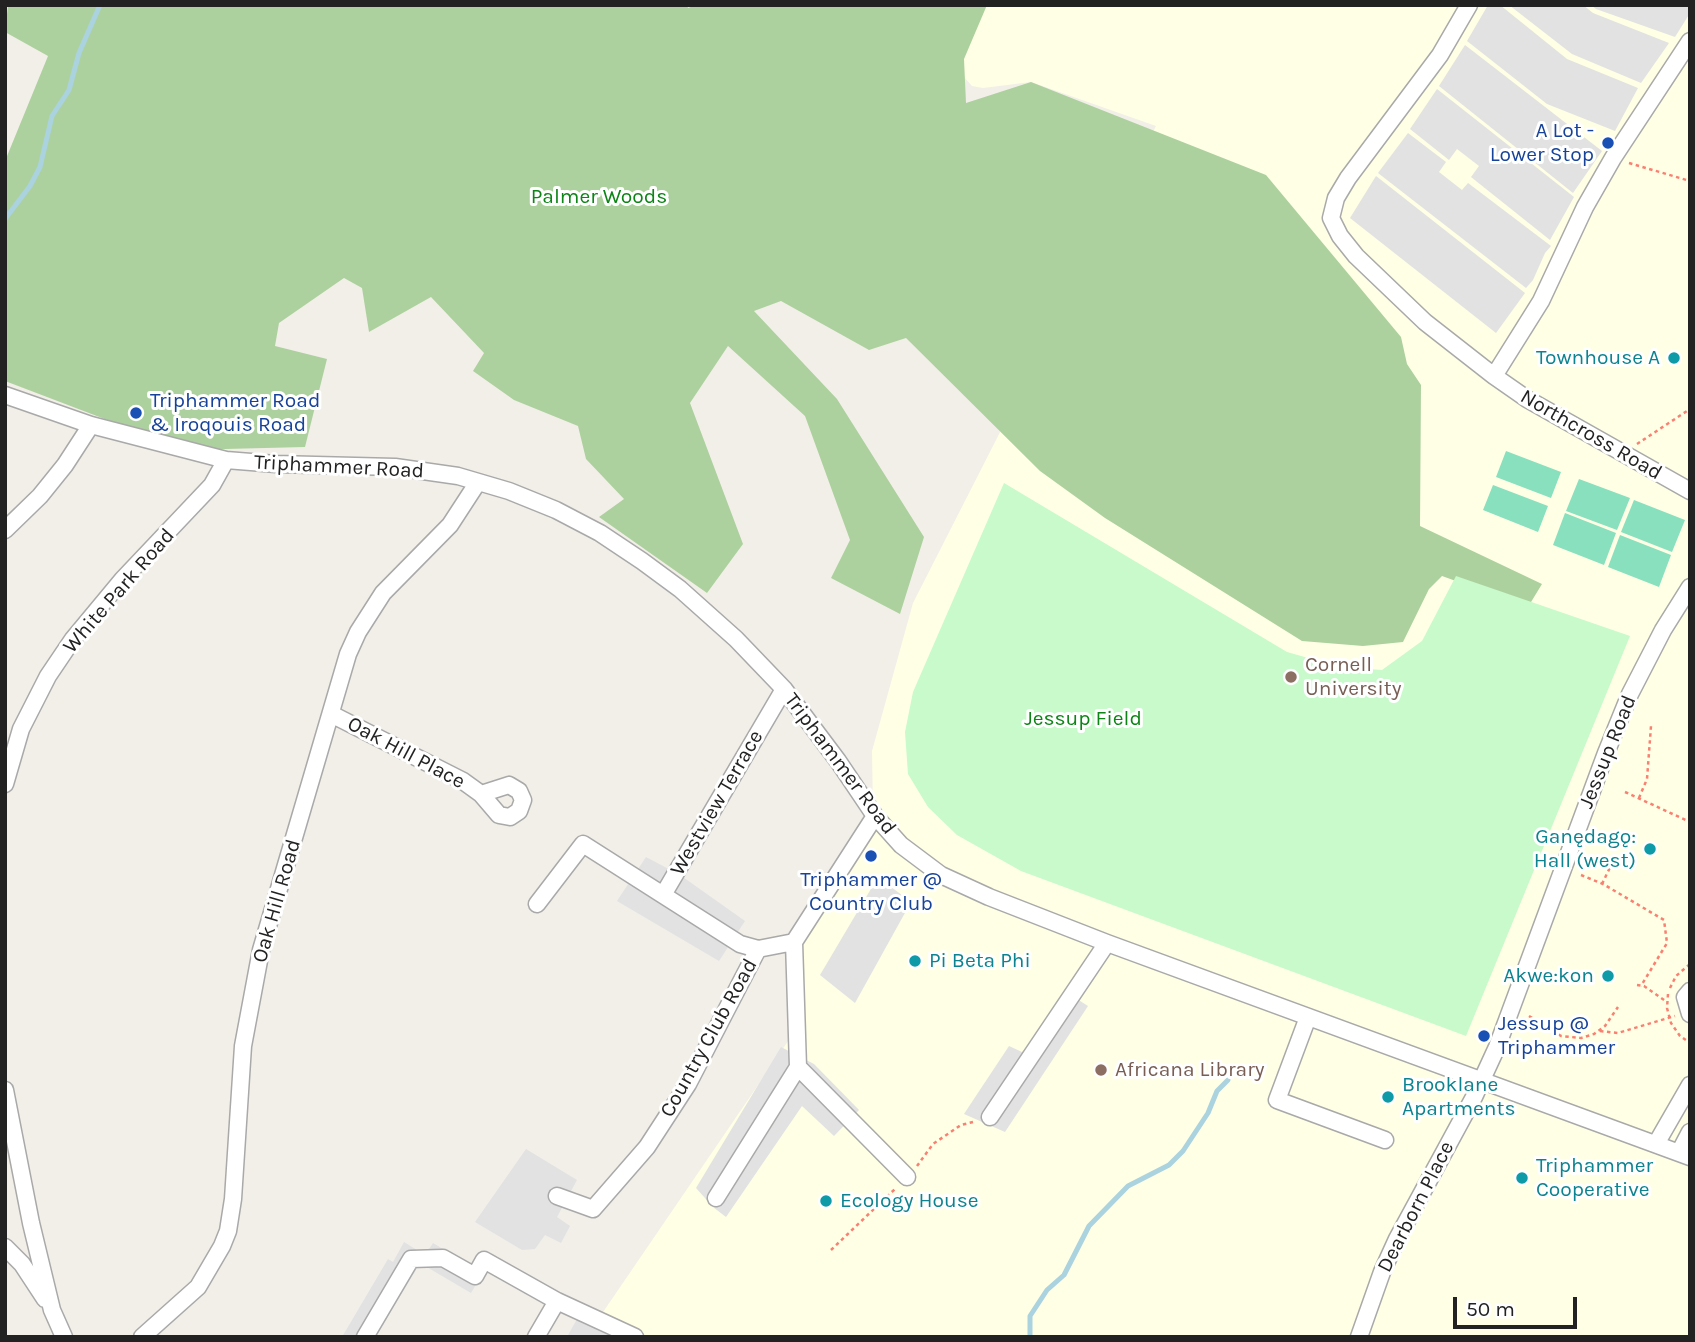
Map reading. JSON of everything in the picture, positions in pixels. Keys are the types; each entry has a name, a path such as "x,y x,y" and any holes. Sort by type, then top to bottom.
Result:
{"street":[{"name":"Northcross Road","path":"1469,5 1440,55 1348,178 1336,198 1331,218 1340,236 1356,256 1425,322 1494,376 1527,400 1690,491"},
{"path":"1494,376 1541,301 1613,158 1690,41"},
{"name":"Triphammer Road","path":"5,395 91,425 226,460 395,467 478,481 556,510 600,533 642,561 680,589 736,639 784,689 875,816 912,855 941,875 989,898 1107,943 1685,1155"},
{"path":"5,530 40,496 65,466 91,425"},
{"name":"White Park Road","path":"5,784 13,729 73,639 122,580 212,485 226,460"},
{"name":"Oak Hill Road","path":"142,1337 198,1287 228,1231 233,1199 243,1046 261,950 348,654 358,632 383,593 450,525 478,481"},
{"name":"Jessup Road","path":"1482,1081 1630,694 1663,630 1690,587"},
{"name":"Westview Terrace","path":"758,949 740,944 663,895 784,689"},
{"name":"Oak Hill Place","path":"331,714 463,781 481,794"},
{"path":"716,1198 798,1067 794,942 875,816"},
{"path":"537,904 583,844 663,895"},
{"name":"Country Club Road","path":"557,1196 593,1209 647,1147 688,1084 758,949 794,942"},
{"path":"990,1118 1107,943"},
{"path":"1689,1013 1685,997 1690,992"},
{"path":"1308,1017 1277,1100 1385,1140"},
{"path":"798,1067 907,1177"},
{"name":"Dearborn Place","path":"1359,1337 1377,1284 1397,1239 1482,1081"},
{"path":"1656,1144 1690,1085"},
{"path":"5,1090 31,1223 52,1310"},
{"path":"1685,1155 1690,1132"},
{"path":"5,1247 22,1264 52,1310 64,1337"},
{"path":"365,1337 411,1259 443,1258 475,1276 484,1260 557,1301 635,1337"},
{"path":"536,1337 557,1301"}],"path":[{"path":"1613,158 1690,181"},
{"path":"1623,454 1690,410"},
{"path":"1639,798 1647,779 1651,726"},
{"path":"1625,792 1690,822"},
{"path":"1602,884 1615,857"},
{"path":"1581,875 1664,920 1668,943 1639,986 1667,1002"},
{"path":"1529,1016 1556,1034 1567,1038 1581,1038 1599,1031 1618,1007"},
{"path":"1599,1031 1618,1032 1689,1013"}],"shaded area":[{"name":"Cornell University","path":"987,5 1690,5 1690,1337 639,1337 599,1318 797,1028 795,939 873,811 872,751 913,603 1156,126 1031,82 983,88 972,86 964,77 964,59 970,32"},
{"path":"1488,5 1500,5 1567,59 1638,88 1615,131 1547,104 1467,41"},
{"path":"1509,5 1583,5 1593,13 1669,43 1641,83 1572,54"},
{"path":"1591,5 1690,5 1690,13 1675,37"},
{"path":"1465,45 1602,151 1573,193 1439,86"},
{"path":"1437,89 1574,197 1550,240 1471,177 1479,166 1457,149 1449,160 1410,129"},
{"path":"1408,133 1446,162 1439,172 1462,190 1468,183 1551,246 1526,288 1378,173"},
{"path":"1376,176 1525,293 1496,333 1350,218"},
{"path":"646,857 680,875 745,921 719,961 617,901"},
{"path":"878,877 911,902 855,1003 820,975"},
{"path":"1077,999 1088,1006 1005,1132 964,1114 1009,1046 1022,1052"},
{"path":"781,1047 814,1064 859,1110 834,1136 802,1106 726,1217 696,1188"},
{"path":"526,1149 577,1180 557,1217 570,1226 561,1243 545,1235 535,1249 522,1250 475,1222"},
{"path":"404,1242 425,1255 433,1243 483,1273 471,1293 420,1263 376,1337 342,1337 388,1259 393,1262"},
{"path":"577,1319 608,1332 617,1337 567,1337"}],"green space":[{"name":"Palmer Woods","path":"8,5 687,5 688,8 696,5 987,5 964,59 966,103 1031,82 1266,175 1401,337 1407,364 1421,385 1420,526 1542,584 1528,607 1442,576 1429,589 1403,642 1363,646 1302,641 1105,518 1040,471 906,338 869,350 781,301 754,311 837,399 924,537 900,614 831,578 850,540 805,416 728,346 690,403 743,544 707,593 599,517 624,499 586,459 578,426 514,400 473,371 484,353 431,297 369,332 362,288 344,278 279,323 275,346 327,359 305,447 186,450 5,381 5,161 48,56 5,32"},
{"path":"1506,451 1561,472 1551,498 1496,477"},
{"path":"1579,479 1630,498 1617,530 1566,511"},
{"name":"Jessup Field","path":"1004,483 1287,652 1340,667 1382,670 1422,641 1456,576 1630,636 1466,1036 1021,871 957,835 928,807 908,774 905,732 913,692"},
{"path":"1493,485 1548,506 1538,532 1483,510"},
{"path":"1634,500 1685,520 1672,552 1621,532"},
{"path":"1565,513 1616,533 1604,565 1553,545"},
{"path":"1620,535 1671,555 1659,587 1608,567"}],"waterway":[{"path":"5,219 30,186 40,167 52,116 69,90 79,53 100,5"},
{"path":"1030,1337 1030,1316 1047,1290 1064,1275 1089,1226 1128,1186 1169,1165 1183,1151 1208,1113 1217,1091 1228,1080"}],"place":[{"name":"A Lot - Lower Stop","path":"1608,143"},
{"name":"Townhouse A","path":"1674,358"},
{"name":"Triphammer Road & Iroqouis Road","path":"136,413"},
{"name":"Cornell University","path":"1291,677"},
{"name":"Ganędagǫ: Hall (west)","path":"1650,849"},
{"name":"Triphammer @ Country Club","path":"871,856"},
{"name":"Pi Beta Phi","path":"915,961"},
{"name":"Akwe:kon","path":"1608,976"},
{"name":"Jessup @ Triphammer","path":"1484,1036"},
{"name":"Africana Library","path":"1101,1070"},
{"name":"Brooklane Apartments","path":"1388,1097"},
{"name":"Triphammer Cooperative","path":"1522,1178"},
{"name":"Ecology House","path":"826,1201"}]}
